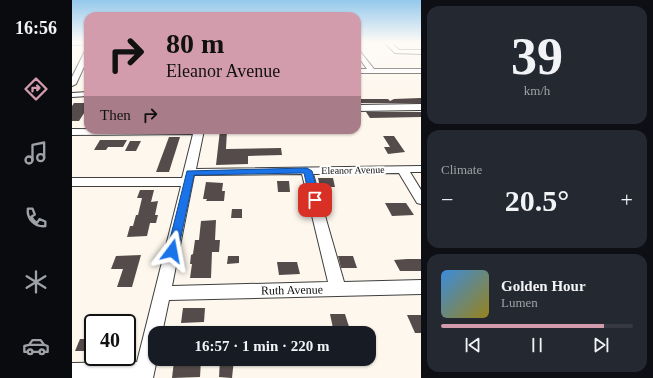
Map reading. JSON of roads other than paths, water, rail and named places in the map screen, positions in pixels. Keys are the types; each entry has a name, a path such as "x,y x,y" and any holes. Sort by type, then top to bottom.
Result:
{"street":[{"path":"363,60 372,71"},
{"path":"72,84 84,65"},
{"path":"361,71 421,71"},
{"path":"412,71 421,79"},
{"path":"72,94 84,94"},
{"path":"361,108 421,107"},
{"path":"72,132 84,132"},
{"path":"72,373 144,375 198,134"},
{"name":"Eleanor Avenue","path":"72,182 307,171 421,169"},
{"path":"403,170 421,200"},
{"path":"307,171 338,289"},
{"name":"Ruth Avenue","path":"163,293 421,287"}]}
